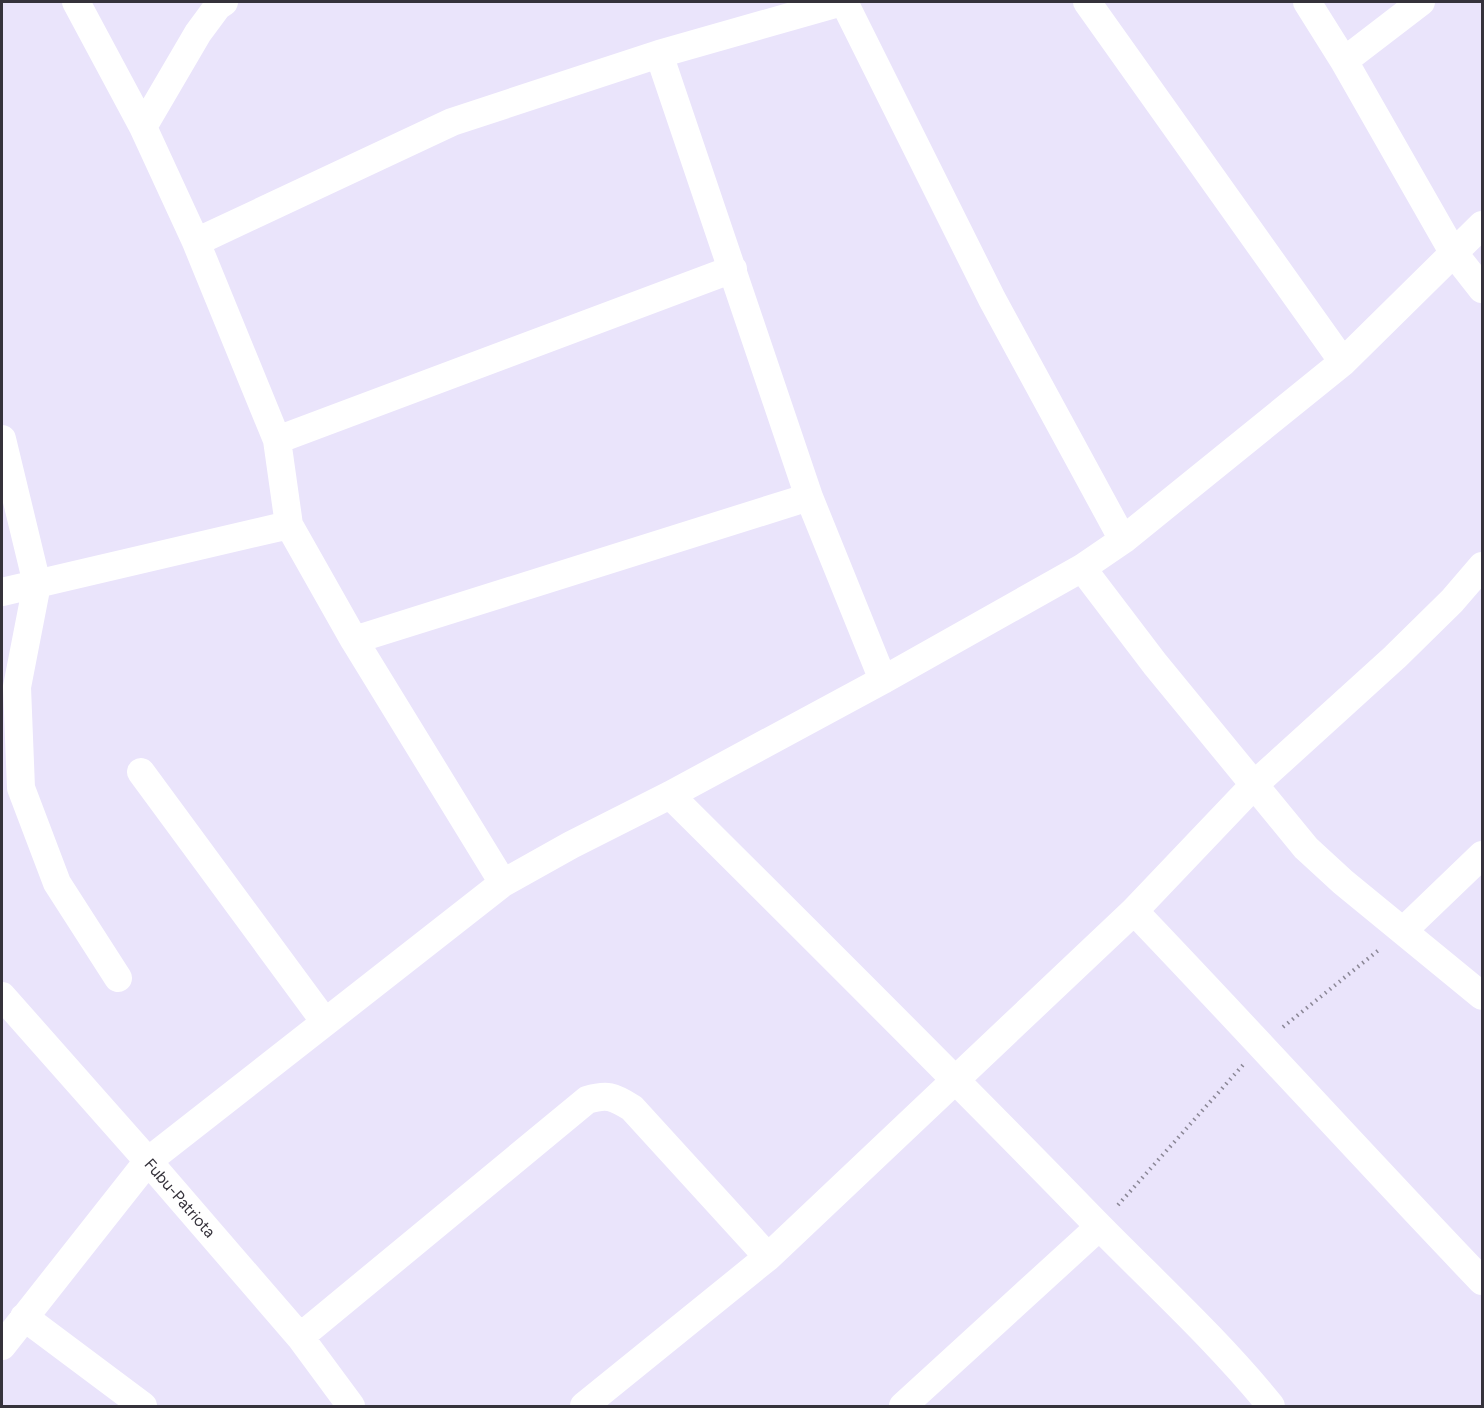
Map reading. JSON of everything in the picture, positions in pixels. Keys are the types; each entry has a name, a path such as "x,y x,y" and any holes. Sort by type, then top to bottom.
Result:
{"street":[{"path":"76,2 143,127 196,242 278,440 289,525 354,640 503,883"},
{"path":"143,127 198,33 218,6 224,2"},
{"path":"196,242 452,122 659,54 843,2 992,298 1123,540"},
{"path":"1087,2 1343,362"},
{"path":"1306,2 1344,61 1453,252 1482,289"},
{"path":"1344,61 1421,2"},
{"path":"659,54 809,497 883,680"},
{"path":"2,1346 148,1161 503,883 883,680 1082,568 1123,540 1343,362 1482,225"},
{"path":"278,440 733,269"},
{"path":"2,439 36,584 17,687 21,788 57,883 118,978"},
{"path":"354,640 809,497"},
{"path":"2,592 289,525"},
{"path":"584,1407 768,1257 1134,911 1255,784 1395,657 1452,601 1482,566"},
{"path":"1082,568 1155,664 1319,861 1482,996"},
{"path":"141,772 326,1022"},
{"path":"670,795 1187,1313 1271,1407"},
{"path":"1404,930 1482,855"},
{"path":"1134,911 1262,1044 1392,1188 1482,1281"},
{"name":"Fubu-Patriota","path":"2,996 300,1337 345,1404"},
{"path":"300,1337 586,1100 604,1095 618,1099 632,1108 768,1257"},
{"path":"903,1407 1099,1227"},
{"path":"24,1317 143,1407"}]}
